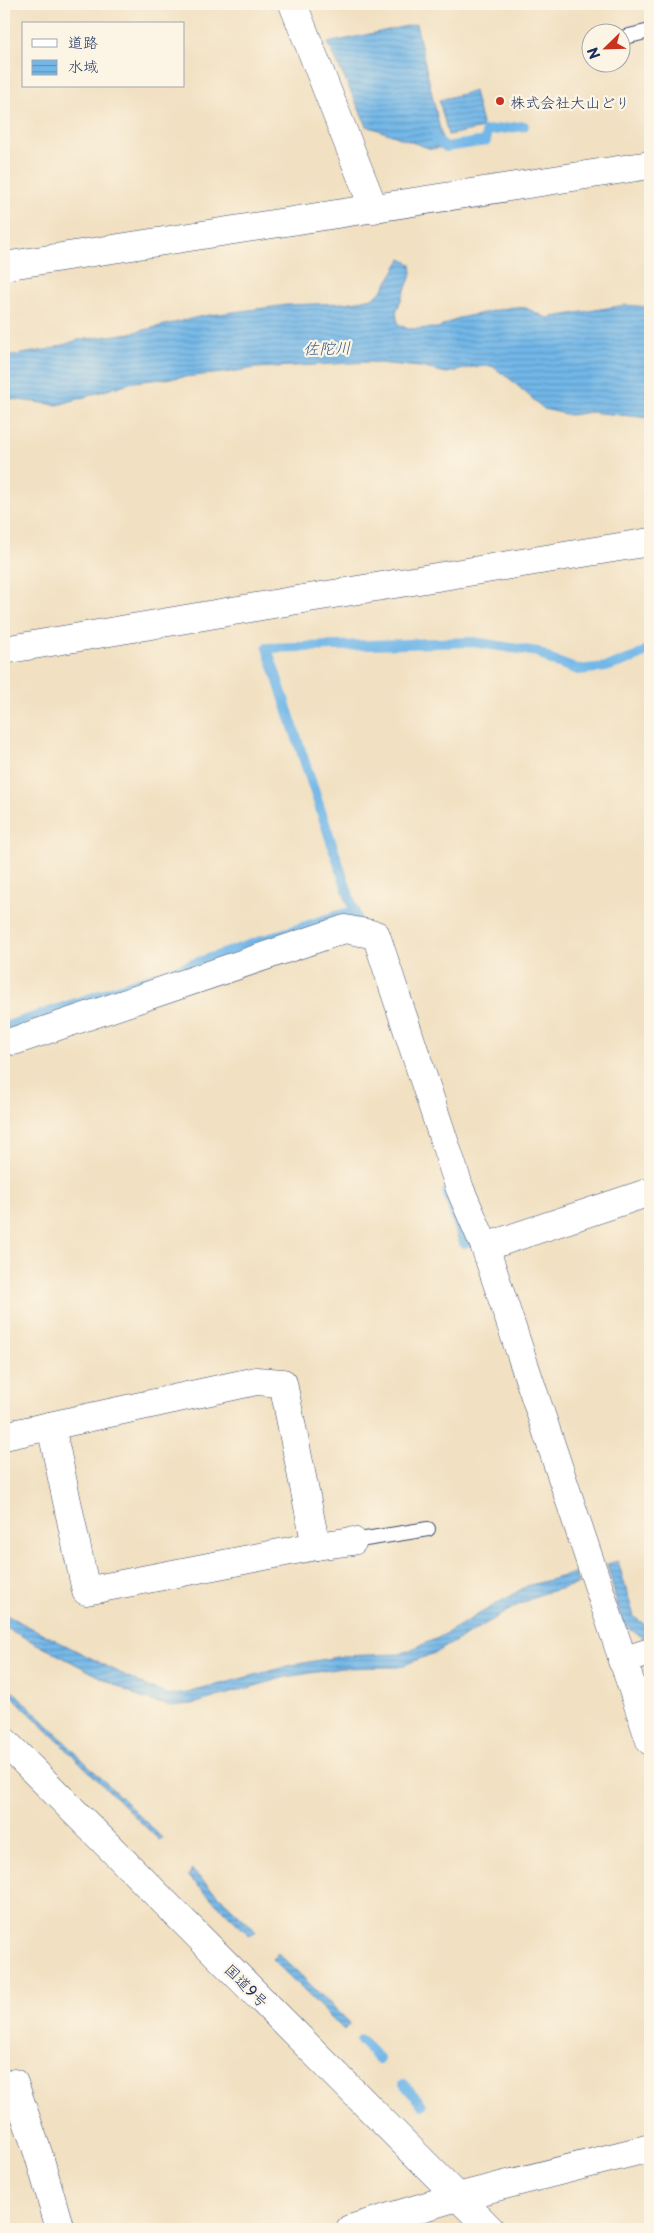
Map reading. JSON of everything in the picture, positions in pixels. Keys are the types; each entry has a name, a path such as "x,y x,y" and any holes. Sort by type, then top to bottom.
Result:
{"main road":[{"path":"293,4 374,209"},
{"path":"4,266 650,165"},
{"path":"4,650 303,598 650,542"},
{"path":"14,1041 345,929 376,935 460,1189 485,1247 650,1741"},
{"path":"485,1247 650,1192"},
{"path":"4,1436 256,1381 283,1383 316,1546"},
{"path":"51,1426 86,1591 316,1546 353,1541"},
{"path":"622,1661 650,1652"},
{"name":"国道9号","path":"4,1741 490,2229"},
{"path":"4,2086 14,2083 39,2156 60,2229"},
{"path":"350,2229 457,2197 650,2148"}],"lane":[{"path":"632,35 650,31"},
{"path":"353,1541 428,1529"}],"water":[{"path":"416,24 444,147 431,149 367,126 328,43"},
{"path":"474,91 483,128 448,135 439,100"},
{"name":"佐陀川","path":"401,259 411,264 412,273 396,312 398,324 408,329 438,328 459,318 512,307 526,308 547,318 625,305 650,307 650,418 591,412 570,415 544,409 492,366 473,367 447,373 420,367 369,362 256,368 133,382 58,405 4,398 4,357 51,349 78,340 131,333 203,316 287,305 345,303 364,300 375,297 383,289"},
{"path":"618,1561 634,1617 647,1626 650,1625 650,1638 645,1640 622,1623 607,1564"},
{"path":"575,1573 578,1584 541,1594 518,1605 437,1652 399,1667 341,1668 286,1677 193,1704 170,1706 141,1698 4,1627 4,1614 154,1690 171,1695 187,1693 292,1665 342,1656 400,1654 440,1637 527,1586"},
{"path":"4,1682 162,1838 159,1840 4,1688"},
{"path":"192,1870 256,1931 250,1936 188,1876"},
{"path":"278,1953 350,2023 344,2030 272,1959"}],"waterway":[{"path":"435,138 446,147 486,141 486,131 524,126"},
{"path":"360,929 267,648 473,642 538,652 551,660 578,670 606,667 636,657 650,648"},
{"path":"4,1027 355,911"},
{"path":"447,1192 464,1243 481,1237"},
{"path":"361,2040 379,2059"},
{"path":"404,2084 422,2105"}],"place":[{"name":"株式会社大山どり","path":"500,101"}]}
